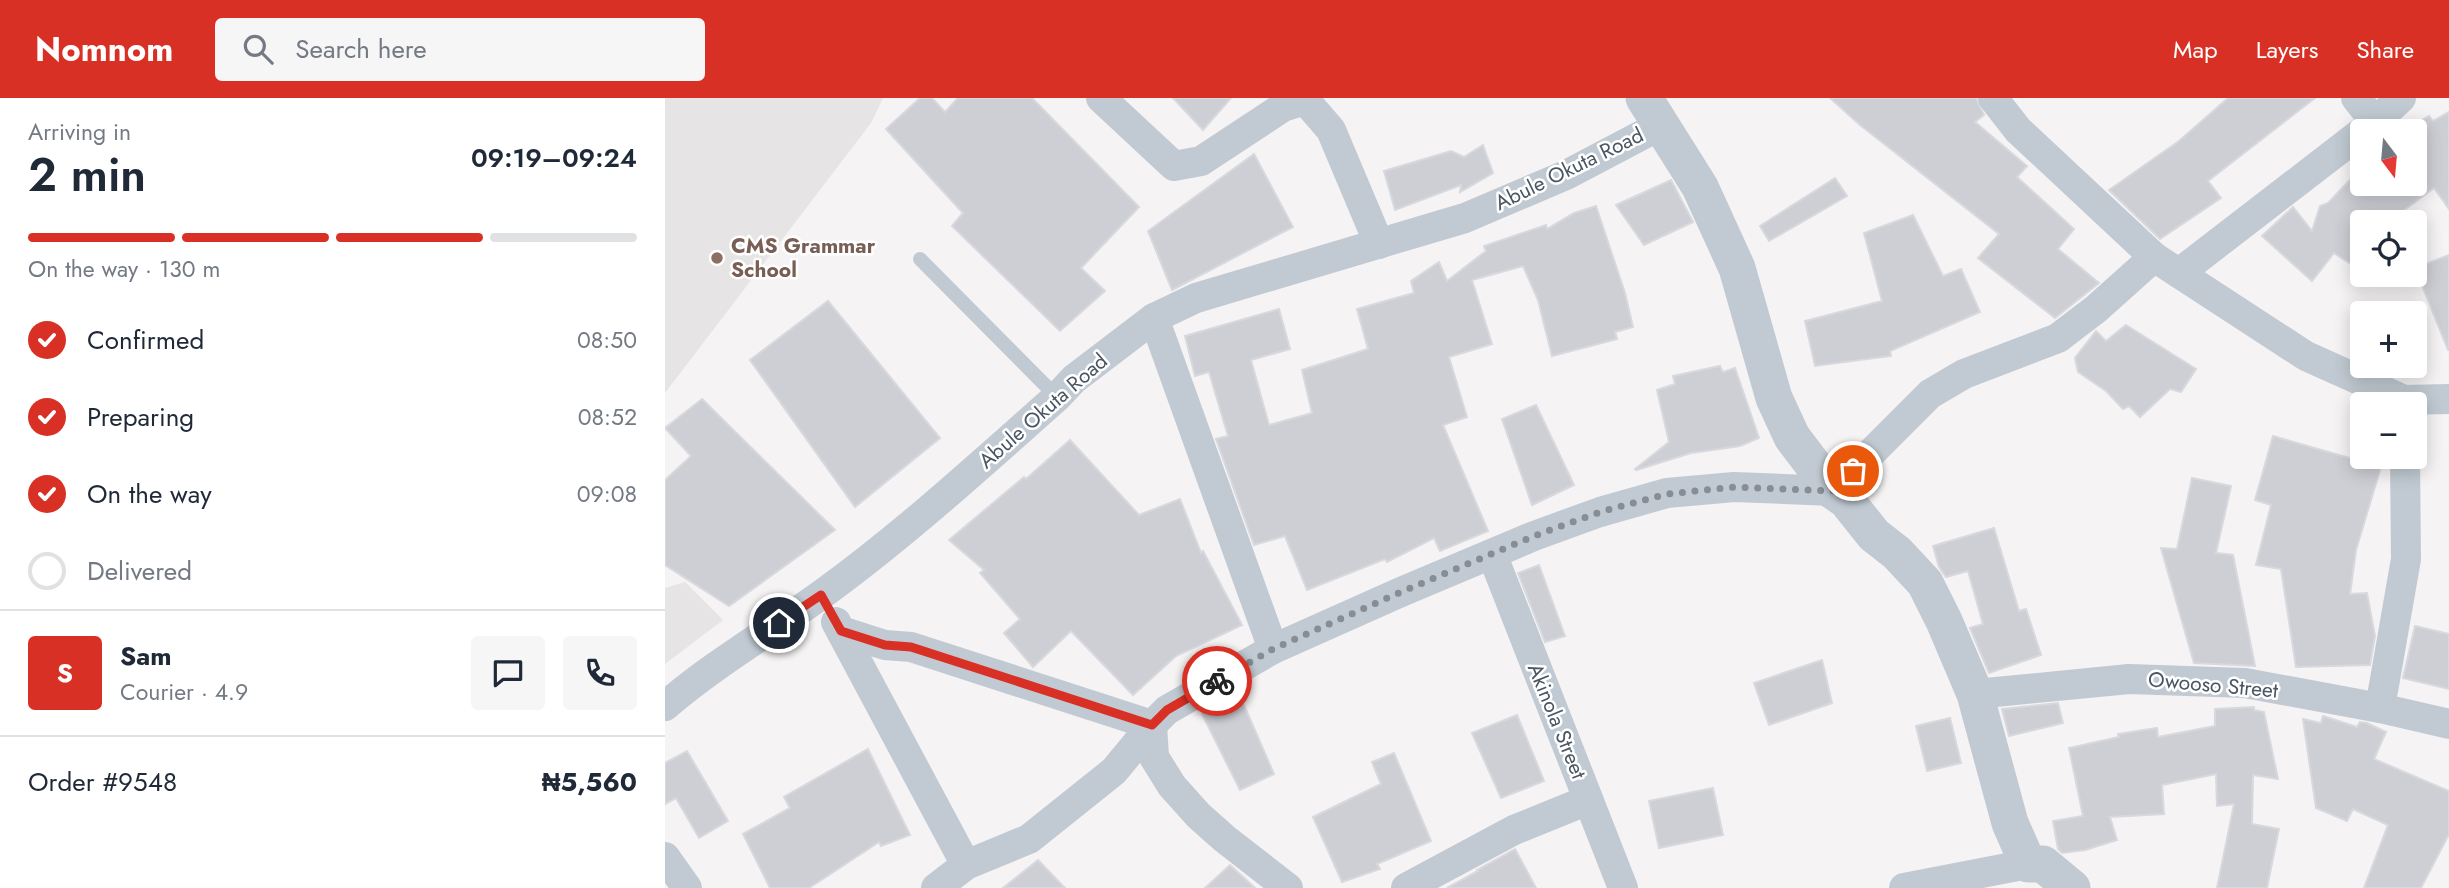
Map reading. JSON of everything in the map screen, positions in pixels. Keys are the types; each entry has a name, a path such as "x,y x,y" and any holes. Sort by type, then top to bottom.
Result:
{"street":[{"path":"1101,98 1174,166 1201,161 1283,107 1305,99 1331,130 1379,244"},
{"path":"1993,98 2018,130 2166,265 2306,356 2383,392"},
{"path":"2356,98 2373,119"},
{"path":"2377,119 2401,98"},
{"path":"1653,111 1700,187 1737,268 1775,398 1792,437 1833,491 1846,500 1874,535 1897,553 1925,583 1944,621 1975,694 2010,823 2028,864"},
{"name":"Abule Okuta Road","path":"665,706 694,681 821,595 931,509 1074,379 1154,318 1196,298 1465,218 1566,175 1653,111"},
{"path":"936,888 966,865 1029,839 1114,771 1167,710 1273,649 1534,536 1600,512 1667,494 1734,487 1833,491 1930,394 1964,374 2058,338 2096,309 2166,265 2350,138"},
{"path":"1154,318 1273,649"},
{"path":"2427,400 2449,399"},
{"path":"2380,708 2406,559 2405,469"},
{"name":"Akinola Street","path":"1492,554 1623,888"},
{"path":"821,595 966,865"},
{"path":"841,631 885,645 911,647 1152,725"},
{"name":"Owooso Street","path":"1975,694 2129,679 2245,683 2449,724"},
{"path":"1152,725 1154,757 1172,786 1199,816 1225,839 1288,888"},
{"path":"1406,888 1514,830 1588,800"},
{"path":"665,858 687,888"},
{"path":"1904,888 2028,864 2043,864 2072,888"}],"lane":[{"path":"920,259 1057,397"}],"shaded area":[{"name":"CMS Grammar School","path":"665,98 883,98 871,123 665,393"},
{"path":"685,582 723,620 665,664 665,588"}],"building":[{"path":"920,98 932,98 945,112 958,98 1032,98 1139,207 1081,268 1105,291 1060,331 952,226 963,213 886,129"},
{"path":"1173,98 1231,98 1203,130"},
{"path":"1830,98 1976,98 1984,115 1975,122 2027,166 2017,177 2074,229 2058,249 2099,283 2055,318 1978,258 1999,234 1860,125"},
{"path":"2228,98 2315,98 2208,181 2221,198 2160,239 2109,190 2179,141"},
{"path":"2449,112 2449,209 2434,188 2427,193 2427,119 2424,119 2429,116 2433,121"},
{"path":"1483,145 1493,173 1460,192 1461,185 1395,210 1384,171 1451,151 1464,157"},
{"path":"1254,154 1293,227 1172,290 1148,231"},
{"path":"1835,178 1847,196 1769,241 1760,226"},
{"path":"1671,180 1693,222 1644,245 1616,205"},
{"path":"2350,180 2350,196 2423,196 2404,210 2350,210 2350,263 2334,253 2312,281 2262,236 2293,207 2312,231 2320,206 2328,203"},
{"path":"1596,206 1625,293 1633,327 1615,332 1617,339 1552,356 1538,300 1523,266 1472,280 1492,344 1449,357 1467,417 1443,425 1488,531 1440,551 1434,538 1387,562 1385,559 1307,590 1285,536 1254,545 1216,439 1228,436 1209,372 1195,376 1185,336 1279,309 1290,349 1251,360 1269,425 1312,413 1302,370 1368,349 1357,309 1414,293 1411,281 1439,262 1447,281 1486,251 1484,246 1546,225 1547,229 1574,213"},
{"path":"1913,215 1943,276 1961,269 1980,312 1890,351 1891,356 1815,366 1805,321 1882,301 1864,233"},
{"path":"2449,255 2449,350 2423,287 2427,287 2427,263"},
{"path":"828,301 940,438 855,507 750,360"},
{"path":"2126,325 2196,369 2181,392 2170,389 2140,417 2129,406 2123,409 2106,391 2078,372 2075,358 2096,331 2106,341"},
{"path":"1720,366 1723,372 1735,368 1759,438 1740,446 1691,453 1636,470 1669,442 1657,390 1675,384 1673,376"},
{"path":"702,399 835,530 729,606 665,565 665,480 691,456 665,428"},
{"path":"1536,405 1574,485 1532,505 1502,419"},
{"path":"2273,436 2350,458 2350,469 2380,469 2356,550 2350,594 2367,593 2375,636 2370,665 2296,667 2281,569 2256,565 2271,505 2255,500"},
{"path":"1070,440 1139,515 1180,499 1201,553 1203,551 1242,625 1176,656 1133,695 1071,631 1033,667 1004,633 1020,619 980,573 984,570 949,540"},
{"path":"2192,478 2231,486 2216,553 2233,555 2255,666 2194,663 2161,548 2177,549"},
{"path":"1994,528 2019,611 2026,609 2041,655 1989,673 1970,628 1983,624 1968,571 1946,577 1939,567 1933,546"},
{"path":"1539,565 1565,636 1545,642 1518,573"},
{"path":"2415,626 2449,634 2449,689 2403,678"},
{"path":"1822,660 1832,703 1769,725 1754,683"},
{"path":"1240,696 1274,774 1240,790 1202,714"},
{"path":"2058,703 2063,723 2009,736 2002,709"},
{"path":"2254,707 2254,710 2264,712 2278,779 2253,775 2252,824 2279,829 2267,888 2217,888 2234,804 2217,806 2216,774 2162,785 2164,814 2110,817 2117,840 2085,850 2062,853 2058,849 2053,821 2083,816 2069,748 2119,737 2118,734 2157,728 2158,737 2215,726 2215,709"},
{"path":"1517,715 1544,781 1501,798 1472,733"},
{"path":"2323,716 2357,727 2360,722 2367,723 2386,732 2374,759 2449,791 2449,834 2421,888 2364,888 2388,825 2353,809 2347,821 2316,808 2303,719 2321,723"},
{"path":"1950,718 1961,763 1927,771 1916,726"},
{"path":"868,749 910,835 881,846 879,842 809,888 770,888 743,834 790,808 784,797"},
{"path":"687,751 728,821 699,838 676,798 665,804 665,763"},
{"path":"1394,753 1431,841 1377,864 1380,869 1342,882 1313,817 1381,784 1372,762"},
{"path":"1713,788 1723,835 1659,848 1649,801"},
{"path":"1515,849 1536,888 1447,888 1477,870"},
{"path":"1038,860 1065,888 1003,888"},
{"path":"1230,865 1255,888 1205,888"}],"way so far":[{"path":"1217,681 1273,649 1401,592 1534,536 1600,512 1667,494 1734,487 1833,491 1853,471"}],"place":[{"name":"CMS Grammar School","path":"717,258"}],"route":[{"path":"779,623 821,595 841,631 885,645 911,647 1152,725 1167,710 1217,681"}]}
